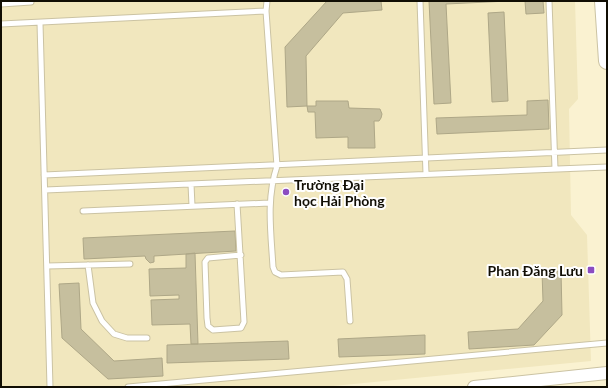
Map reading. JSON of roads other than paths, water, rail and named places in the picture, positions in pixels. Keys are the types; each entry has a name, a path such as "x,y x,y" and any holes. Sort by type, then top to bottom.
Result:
{"main road":[{"path":"603,1 607,60"}],"street":[{"path":"474,387 607,373"}],"lane":[{"path":"267,1 266,11 277,166 272,181 269,203 273,267 275,272 281,275 343,272 347,280 350,321"},
{"path":"420,1 426,174"},
{"path":"549,1 555,169"},
{"path":"1,4 31,2"},
{"path":"1,24 266,11"},
{"path":"40,23 50,387"},
{"path":"44,175 277,166 555,151 607,150"},
{"path":"44,190 607,167"},
{"path":"192,184 192,206"},
{"path":"83,211 269,203"},
{"path":"237,204 241,255 244,322 241,328 213,330 208,326 207,318 205,262 208,258 241,255"},
{"path":"47,266 130,264"},
{"path":"88,265 93,303 102,321 114,334 127,338 147,338"},
{"path":"128,387 607,343"}],"place":[{"name":"Trường Đại học Hải Phòng","path":"286,192"},
{"name":"Phan Đăng Lưu","path":"591,270"}]}
